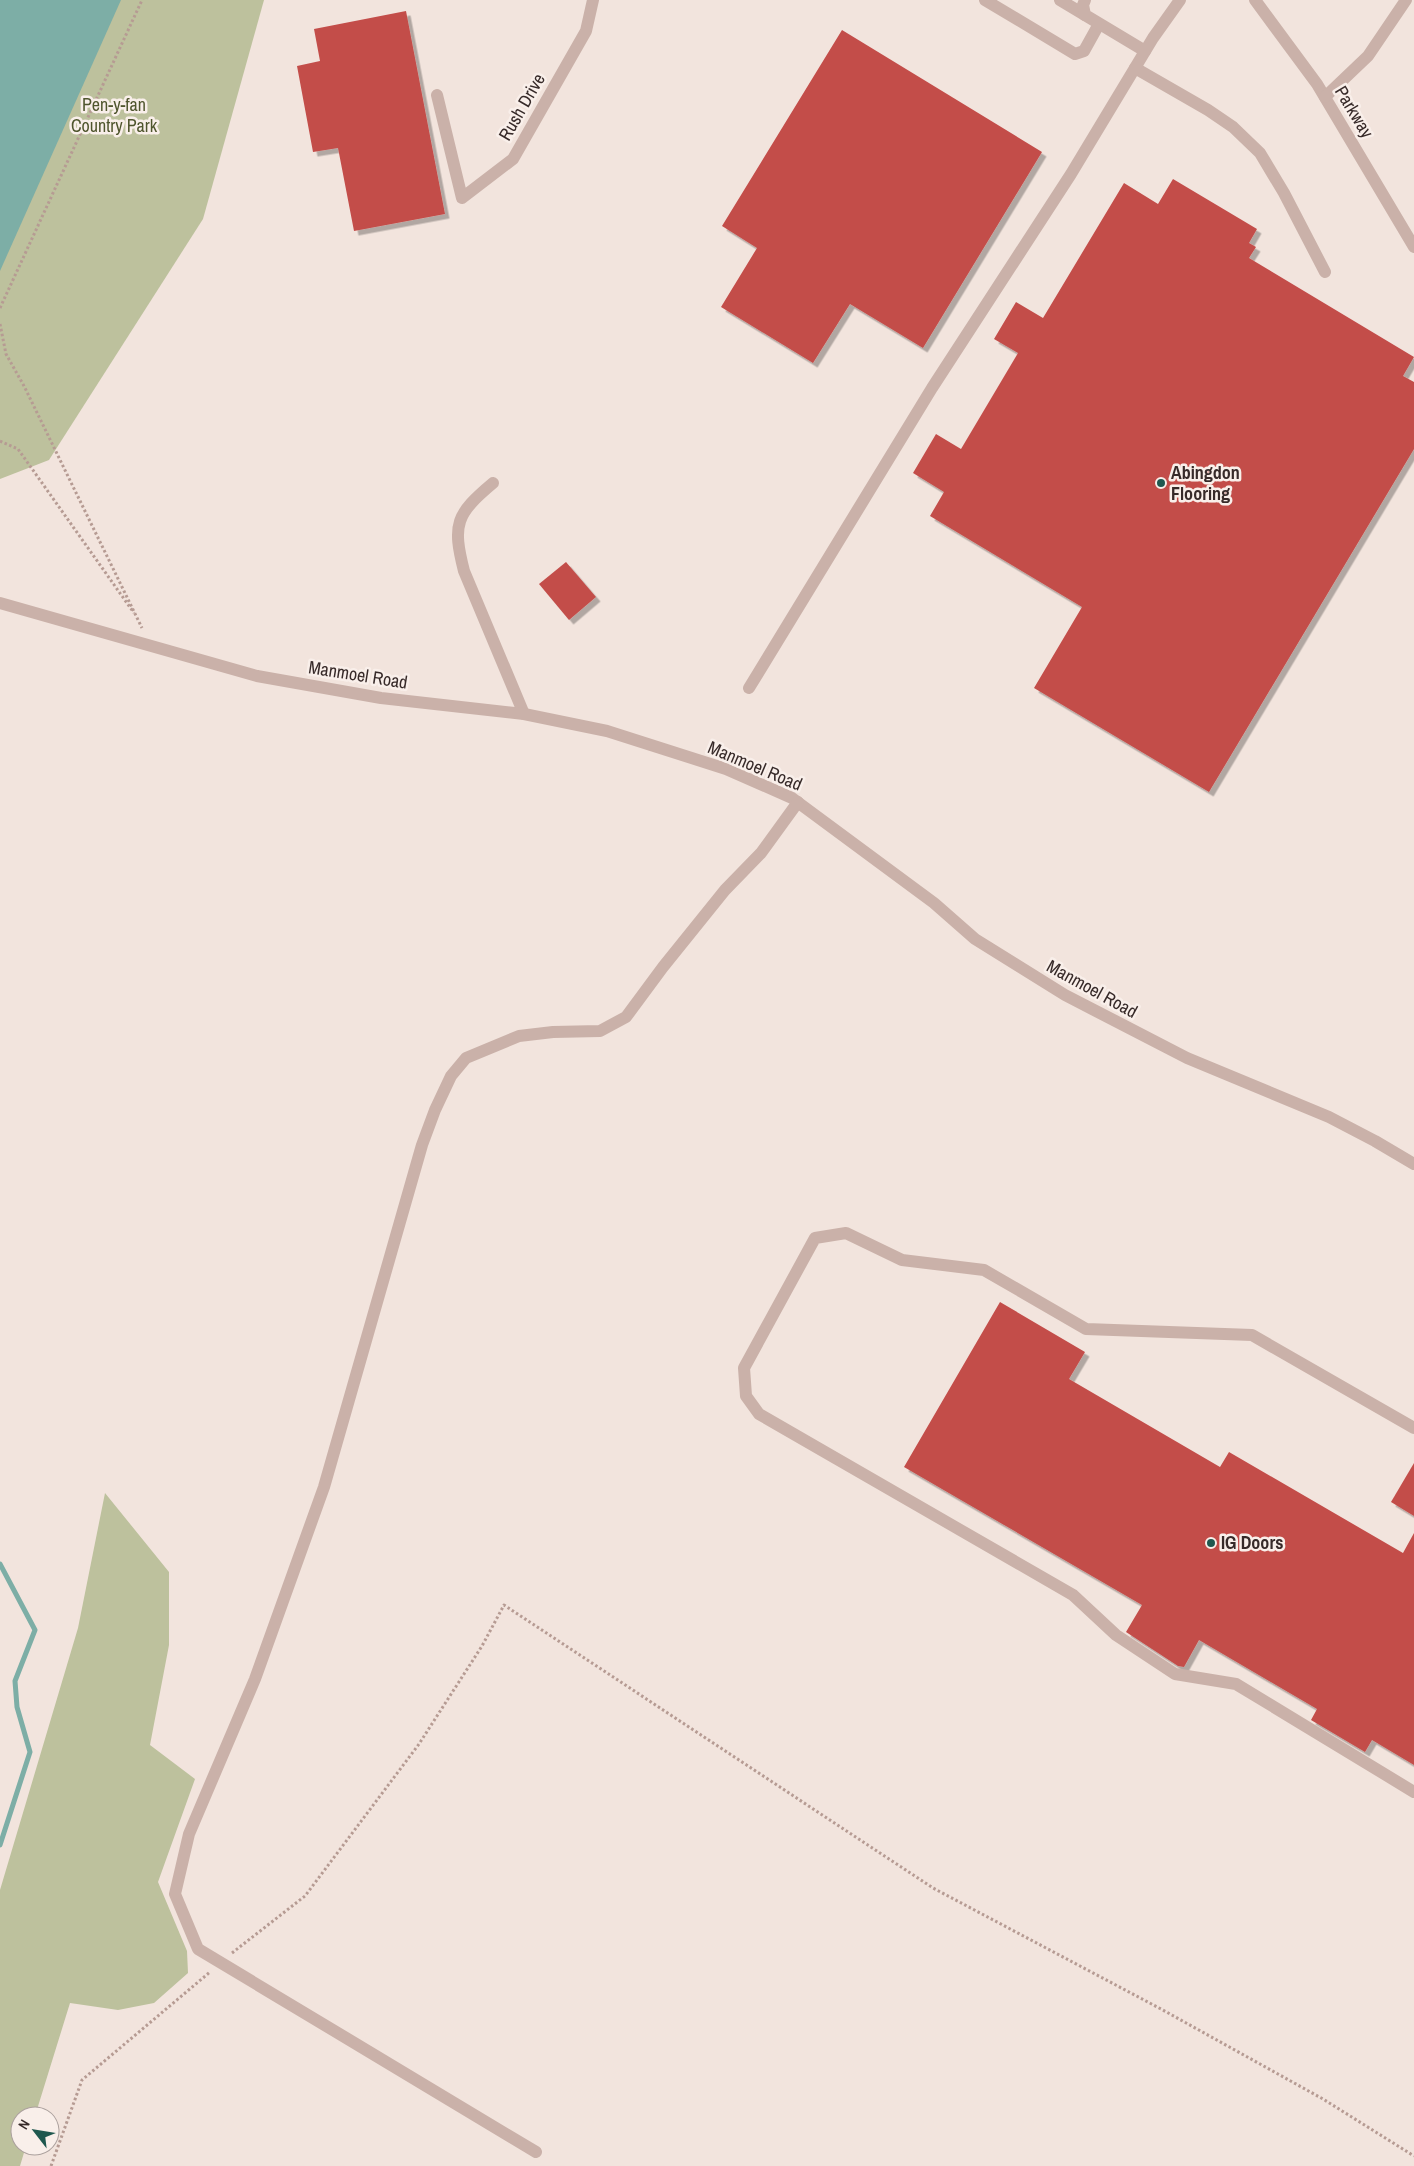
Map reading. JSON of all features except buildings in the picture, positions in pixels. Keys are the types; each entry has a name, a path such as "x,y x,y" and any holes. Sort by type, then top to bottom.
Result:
{"street":[{"name":"Rush Drive","path":"437,95 462,198 513,159 586,31 593,0"},
{"path":"985,0 1075,54 1084,52 1099,24"},
{"path":"1060,0 1146,51"},
{"path":"1085,0 1083,5 1085,15"},
{"path":"749,688 932,388 1071,174 1135,68 1180,0"},
{"name":"Parkway","path":"1255,0 1325,97 1414,247"},
{"path":"1325,97 1368,56 1406,0"},
{"path":"1135,68 1208,110 1233,127 1260,153 1284,193 1326,272"},
{"path":"493,483 472,501 461,516 457,535 459,550 464,571 524,714"},
{"name":"Manmoel Road","path":"0,603 257,676 381,698 524,714 607,731 726,769 798,802 934,903 975,939 1065,996 1186,1058 1329,1117 1414,1164"},
{"path":"536,2152 198,1949 175,1894 190,1834 255,1679 324,1487 422,1145 435,1110 451,1076 466,1058 519,1036 553,1032 600,1031 626,1017 663,967 725,890 761,853 798,802"},
{"path":"1414,1428 1252,1335 1086,1329 984,1270 902,1260 846,1233 815,1238 744,1368 746,1396 759,1414 1073,1595 1116,1635 1175,1674 1236,1684 1414,1792"}],"path":[{"path":"0,308 142,0"},
{"path":"0,324 10,365 24,386 140,621 147,644"},
{"path":"0,441 18,449 140,621"},
{"path":"51,2166 82,2080 220,1962 305,1896 419,1744 482,1646 504,1605 933,1888 1315,2094 1414,2156"}],"green space":[{"name":"Pen-y-fan Country Park","path":"0,0 264,0 203,219 49,460 0,479"},
{"path":"105,1493 169,1572 169,1645 150,1745 195,1779 158,1882 187,1951 188,1973 154,2003 118,2010 70,2003 38,2106 10,2106 10,2156 23,2156 20,2166 0,2166 0,1890 78,1628"}],"water":[{"path":"0,0 121,0 0,271"}],"waterway":[{"path":"0,1564 35,1630 15,1681 17,1707 30,1752 0,1845"}],"place":[{"name":"Abingdon Flooring","path":"1161,483"},
{"name":"IG Doors","path":"1211,1543"}]}
